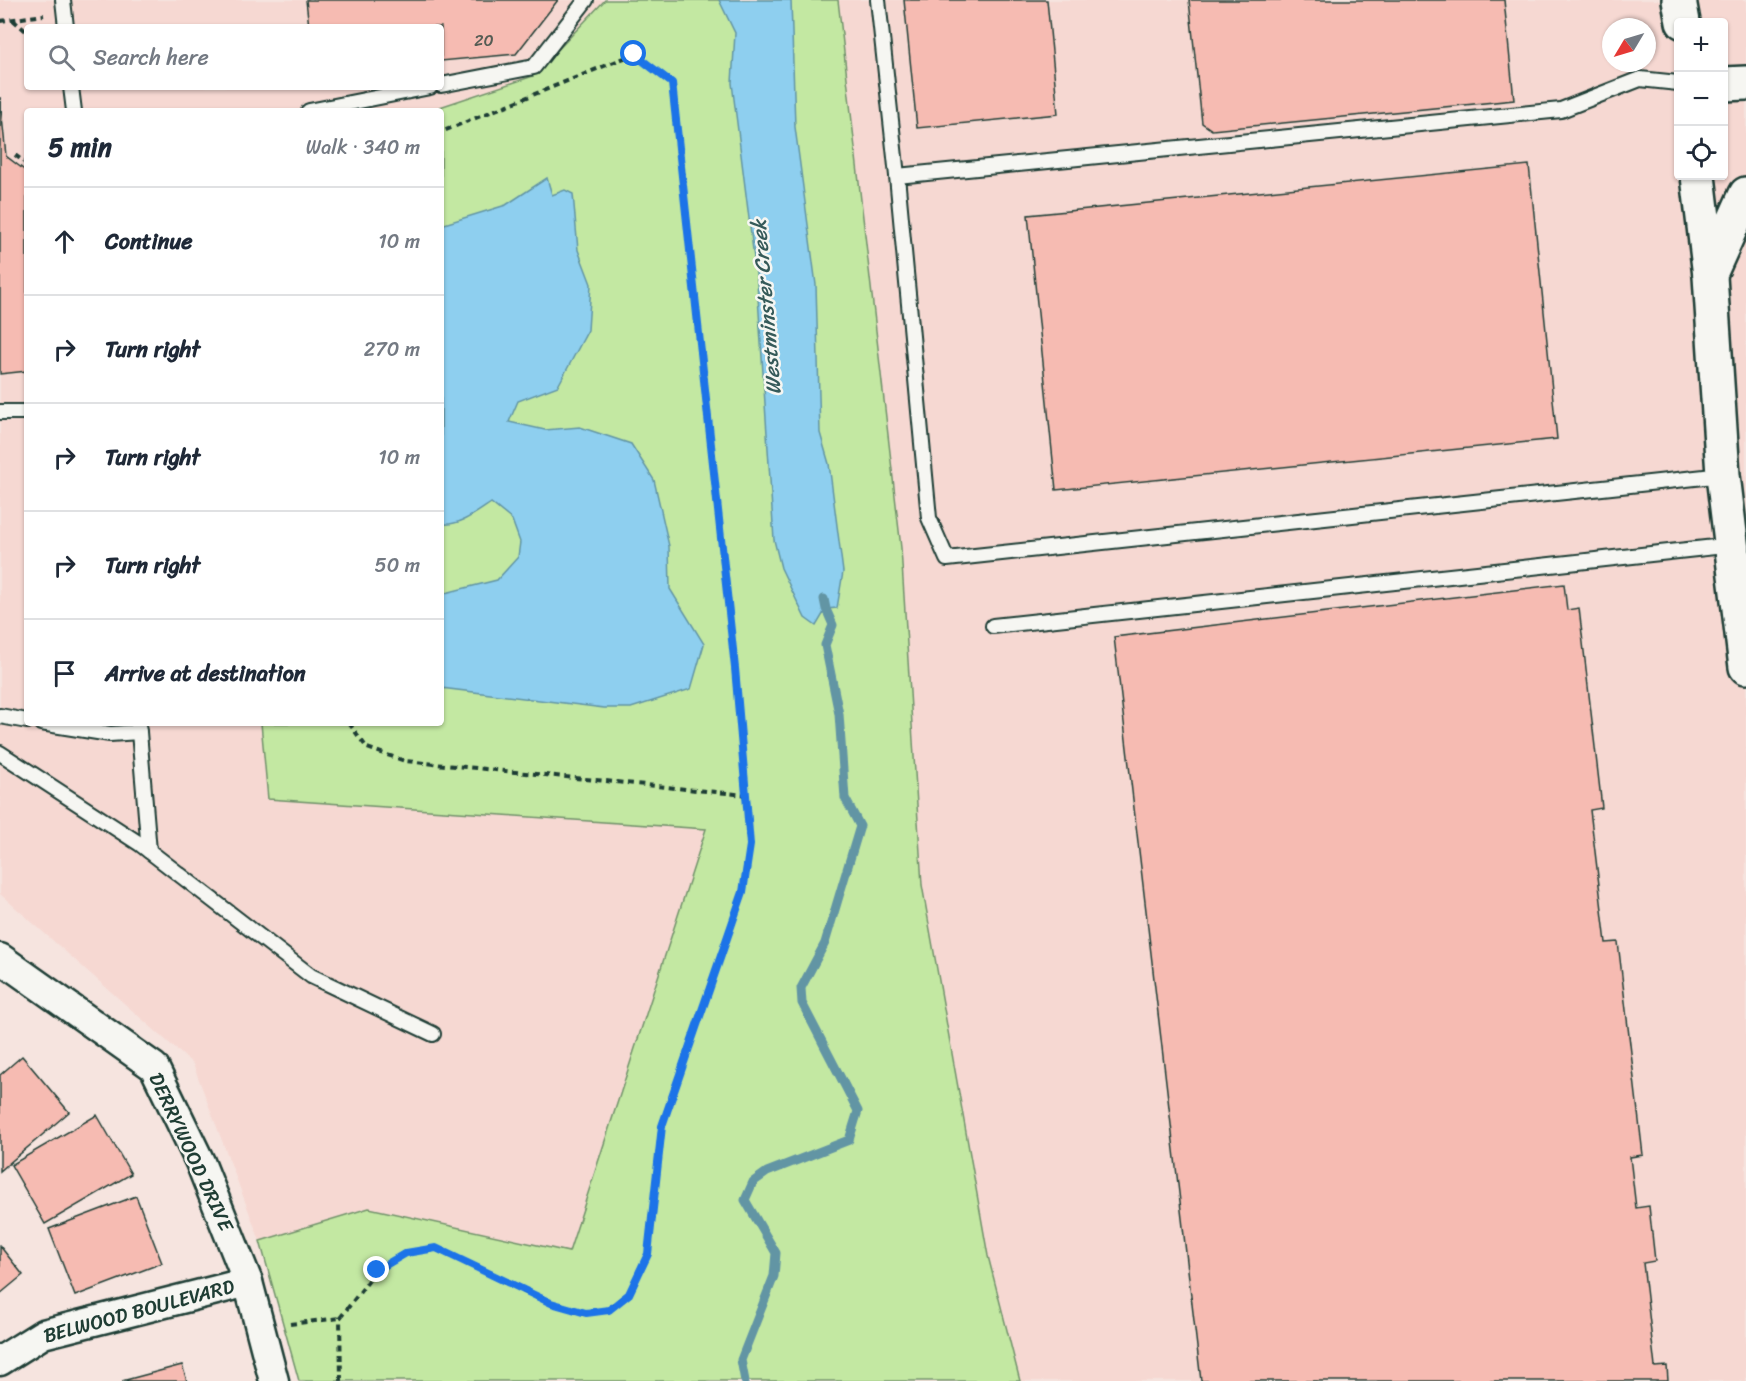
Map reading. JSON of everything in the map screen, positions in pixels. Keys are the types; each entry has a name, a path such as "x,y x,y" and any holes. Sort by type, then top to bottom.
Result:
{"street":[{"path":"1679,0 1682,18"},
{"path":"1728,84 1746,83"},
{"path":"1698,180 1710,276 1723,475 1739,545 1746,667"},
{"path":"1710,276 1746,194"},
{"name":"DERRYWOOD DRIVE","path":"0,958 154,1067 200,1162 249,1282 274,1381"},
{"name":"BELWOOD BOULEVARD","path":"0,1361 43,1334 249,1282"}],"lane":[{"path":"444,84 534,67 586,0"},
{"path":"878,0 897,177 928,518 947,559 1723,475"},
{"path":"64,6 66,24"},
{"path":"897,177 1561,110 1640,79 1674,83"},
{"path":"71,90 74,108"},
{"path":"324,108 415,90"},
{"path":"0,412 24,412"},
{"path":"993,626 1739,545"},
{"path":"0,716 24,720"},
{"path":"60,726 110,734 139,727 149,851"},
{"path":"0,753 149,851 311,976 433,1034"}],"path":[{"path":"0,21 64,6"},
{"path":"12,19 24,29"},
{"path":"341,1381 340,1318 377,1270 406,1253 436,1248 551,1303 586,1313 609,1310 629,1294 648,1254 662,1126 743,892 750,845 733,657 672,83 634,54 444,131"},
{"path":"15,155 24,162"},
{"path":"351,726 367,748 405,761 746,795"}],"shaded area":[{"path":"0,0 605,0 533,76 437,108 24,108 24,726 261,726 268,799 706,829 569,1252 369,1208 260,1241 193,1064 0,894"},
{"path":"838,0 1746,0 1746,1381 1020,1381 988,1256 922,885 901,548"}],"green space":[{"path":"605,0 838,0 901,548 922,885 988,1256 1020,1381 299,1381 260,1241 369,1208 569,1252 706,829 268,799 261,726 444,726 444,108 437,108 533,76"}],"water":[{"name":"Westminster Creek","path":"719,0 791,0 795,127 816,285 820,433 829,464 843,572 837,608 826,609 816,626 805,618 781,568 774,540 757,282 732,83 735,33"},
{"path":"547,178 552,195 565,190 573,194 578,250 591,284 588,330 558,386 518,401 509,422 545,430 580,427 631,444 654,480 669,546 670,589 704,644 691,689 631,708 604,708 444,688 444,593 497,580 518,557 520,542 512,520 491,503 461,521 444,524 444,224 506,205"}],"building":[{"path":"306,0 558,0 516,54 444,61 444,24 309,24"},
{"path":"904,0 1047,0 1058,114 917,128"},
{"path":"1189,0 1504,0 1514,100 1212,130 1202,123"},
{"path":"0,97 6,156 24,170 24,371 0,374"},
{"path":"1529,165 1557,439 1056,490 1028,215"},
{"path":"1564,584 1567,610 1579,608 1602,808 1590,810 1606,943 1618,942 1643,1155 1630,1157 1636,1208 1649,1206 1655,1261 1643,1263 1655,1367 1667,1366 1668,1381 1201,1381 1114,637"},
{"path":"22,1056 69,1112 0,1171 0,1075"},
{"path":"97,1115 131,1174 45,1224 11,1165"},
{"path":"136,1196 162,1263 75,1296 49,1229"},
{"path":"0,1246 23,1275 0,1294"},
{"path":"182,1365 187,1381 122,1381"}],"waterway":[{"path":"745,1381 741,1360 774,1276 776,1253 745,1200 753,1182 767,1172 849,1140 858,1111 802,1003 801,988 825,943 860,826 845,798 839,714 825,645 833,625 824,599"}],"route":[{"path":"377,1270 406,1253 436,1248 551,1303 586,1313 609,1310 629,1294 648,1254 662,1126 743,892 750,845 735,668 672,83 634,54"}]}
